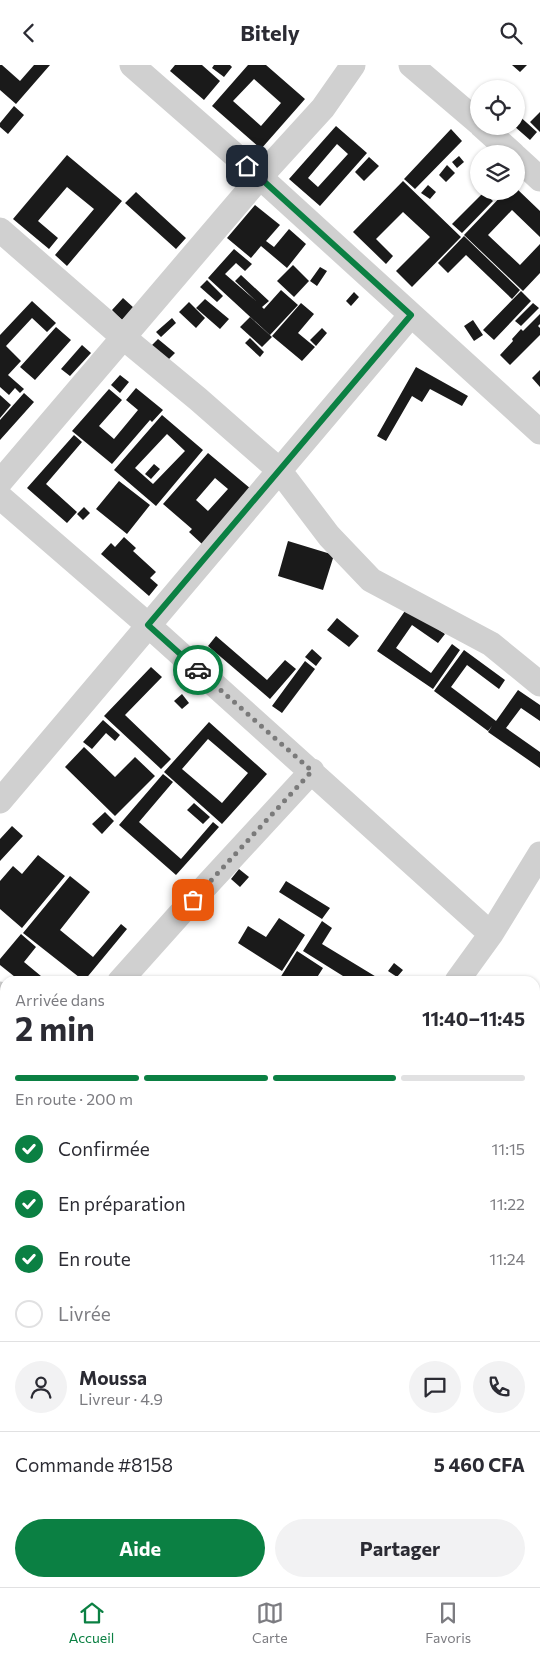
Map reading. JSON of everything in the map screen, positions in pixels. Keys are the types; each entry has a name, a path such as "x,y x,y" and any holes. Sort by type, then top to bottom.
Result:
{"street":[{"path":"132,65 260,177 540,432"},
{"path":"0,482 260,177 323,108 353,65"},
{"path":"412,65 470,115"},
{"path":"492,135 503,145"},
{"path":"525,165 540,179"},
{"path":"0,230 280,470 329,536 371,580 491,644 540,684"},
{"path":"3,789 148,625 411,315"},
{"path":"0,497 148,625 491,934"},
{"path":"124,976 312,771"},
{"path":"461,976 491,934 540,854"}],"building":[{"path":"0,65 20,81 34,65 50,65 16,104 0,90"},
{"path":"175,65 202,65 220,81 204,100 170,71"},
{"path":"214,65 230,65 232,67 224,77 212,68"},
{"path":"248,65 266,65 305,99 261,149 212,106","holes":["254,79 281,103 261,126 233,101"]},
{"path":"512,65 527,65 520,72"},
{"path":"14,106 24,115 8,134 0,127 0,123"},
{"path":"540,112 540,132 530,122"},
{"path":"525,121 537,132 530,140 524,135"},
{"path":"336,126 367,153 320,206 289,179","holes":["337,144 348,154 318,187 308,178"]},
{"path":"451,129 462,141 415,189 404,179"},
{"path":"67,155 122,201 67,266 55,255 94,209 67,187 38,221 58,238 49,249 13,219"},
{"path":"459,156 464,162 457,168 452,162"},
{"path":"369,157 379,166 364,181 355,172"},
{"path":"447,165 455,173 446,182 439,175"},
{"path":"403,181 461,237 412,287 396,271 430,237 403,212 376,239 393,256 386,264 353,232"},
{"path":"428,185 436,192 430,199 421,193"},
{"path":"136,192 186,238 176,249 125,203"},
{"path":"525,197 540,211 540,237 512,210 488,235 520,265 540,244 540,273 523,291 464,235 497,200 525,200"},
{"path":"476,200 493,201 462,233 452,224"},
{"path":"255,205 280,225 266,241 274,247 289,229 306,244 287,268 261,246 251,258 227,238"},
{"path":"464,236 520,290 512,299 466,255 448,273 438,263"},
{"path":"234,249 252,264 245,271 236,263 225,274 256,301 235,281 241,275 269,301 262,307 264,309 281,290 298,305 270,335 208,278"},
{"path":"293,265 309,281 294,297 277,281"},
{"path":"320,267 327,271 317,286 310,281"},
{"path":"207,280 223,296 217,302 200,287"},
{"path":"521,291 531,301 494,340 483,330"},
{"path":"354,292 359,297 351,306 346,301"},
{"path":"123,298 134,308 122,320 112,310"},
{"path":"205,299 229,319 220,329 196,308"},
{"path":"32,301 56,323 47,332 32,318 6,346 21,361 8,375 24,389 20,393 15,388 9,395 0,387 0,335"},
{"path":"189,302 205,318 196,328 179,312"},
{"path":"301,303 314,314 298,333 315,347 302,361 272,336"},
{"path":"533,303 539,308 521,326 515,321"},
{"path":"540,314 540,324 538,326 540,328 540,335 510,365 500,355 521,329 523,331"},
{"path":"250,317 272,337 262,347 240,327"},
{"path":"172,318 176,323 161,337 156,332"},
{"path":"473,320 483,335 474,341 464,326"},
{"path":"56,327 71,340 35,380 20,367"},
{"path":"322,328 327,333 316,346 310,340"},
{"path":"250,338 264,352 260,357 245,343"},
{"path":"158,339 175,353 167,361 151,346"},
{"path":"82,345 91,353 70,376 61,369"},
{"path":"416,367 468,396 462,406 430,389 422,402 412,396 386,441 377,436"},
{"path":"540,370 540,387 532,378"},
{"path":"120,375 129,382 120,393 111,385"},
{"path":"136,388 163,410 152,422 150,420 112,464 72,431 109,389 122,400 99,426 114,439 138,410 126,400"},
{"path":"24,393 34,402 0,440 0,420"},
{"path":"0,395 11,405 0,418"},
{"path":"162,415 203,450 156,506 114,470","holes":["167,434 185,451 153,484 135,468"]},
{"path":"74,435 82,442 46,484 77,512 67,523 27,488"},
{"path":"208,453 251,489 202,544 189,532 192,529 163,504","holes":["215,478 228,489 208,511 196,500"]},
{"path":"154,464 160,469 151,479 145,474"},
{"path":"119,481 150,505 127,534 96,509"},
{"path":"84,507 90,513 83,520 77,514"},
{"path":"124,537 136,548 133,551 156,572 150,578 158,585 149,596 101,554 111,543 115,547"},
{"path":"288,541 334,555 323,590 278,576"},
{"path":"407,608 445,634 438,643 412,625 396,648 431,673 452,644 460,650 433,689 377,651"},
{"path":"337,618 359,636 349,647 327,630"},
{"path":"216,636 267,680 285,660 296,669 270,699 208,646"},
{"path":"312,649 322,658 316,666 305,657"},
{"path":"464,650 505,680 499,689 467,665 451,687 496,721 518,690 540,705 540,721 521,708 506,728 540,752 540,768 488,732 492,726 488,731 434,691"},
{"path":"305,661 315,669 282,713 272,706"},
{"path":"151,667 162,677 125,715 171,759 161,769 104,716"},
{"path":"182,694 189,703 182,709 174,701"},
{"path":"103,720 120,735 115,741 106,733 92,749 83,742"},
{"path":"209,722 267,774 222,824 164,772","holes":["208,739 248,773 222,803 182,769"]},
{"path":"84,747 115,777 135,757 155,776 115,816 65,767"},
{"path":"163,774 173,782 139,822 181,859 213,822 219,827 176,875 119,825"},
{"path":"194,803 210,817 203,824 187,810"},
{"path":"105,812 114,821 102,834 92,824"},
{"path":"12,826 23,836 0,861 0,839"},
{"path":"38,855 65,876 22,928 0,909 0,881 13,866 22,874"},
{"path":"239,869 249,877 240,887 231,879"},
{"path":"70,876 90,892 60,930 93,957 121,924 127,929 88,976 78,976 23,933"},
{"path":"286,881 330,908 322,919 279,892"},
{"path":"279,918 305,935 282,971 238,943 248,926 266,937"},
{"path":"322,921 332,928 322,944 375,976 343,976 303,951"},
{"path":"21,934 36,947 24,962 41,976 14,976 0,965 0,959"},
{"path":"297,951 323,968 318,976 281,976"},
{"path":"394,963 403,970 398,976 388,971"}],"way so far":[{"path":"193,900 312,771 198,670"}],"route":[{"path":"198,670 148,625 411,315 247,166"}]}
